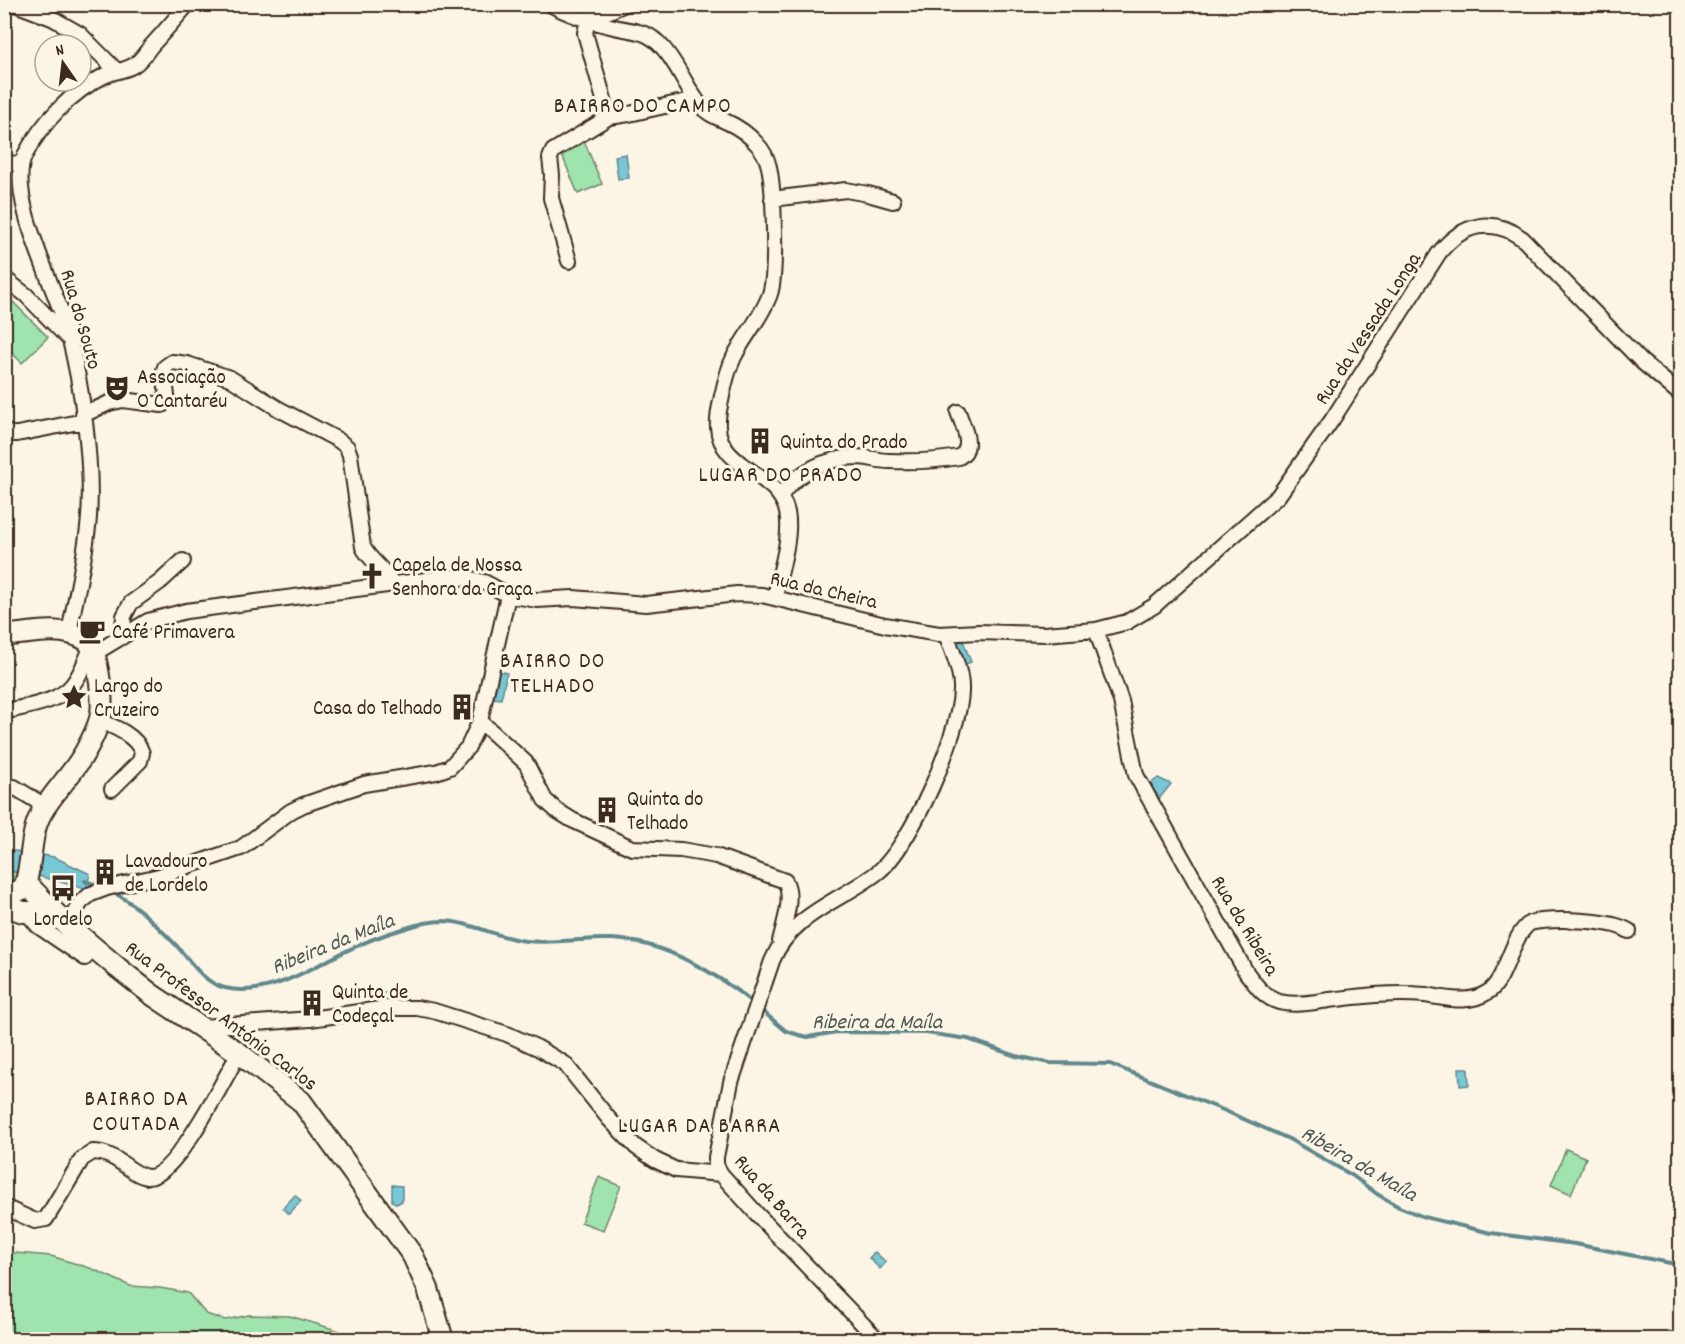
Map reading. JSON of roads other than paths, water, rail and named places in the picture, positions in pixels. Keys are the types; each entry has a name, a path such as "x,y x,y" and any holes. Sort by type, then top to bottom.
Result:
{"main road":[{"path":"4,636 48,631 69,633 83,638 93,649 102,707 100,721 77,765 45,806 38,820 23,897"},
{"name":"Rua Professor António Carlos","path":"23,897 67,925 151,993 286,1088 308,1109 413,1256 425,1281 443,1340"}],"street":[{"path":"15,4 51,18 80,34 116,70"},
{"path":"4,162 21,165 30,146 56,112 71,97 92,82 116,70 134,65 188,4"},
{"path":"550,4 567,12 640,32 653,38 663,48 696,99 708,113 741,130 761,149 769,165 774,266 771,290 764,308 734,357 727,374 717,425 723,447 767,481 781,495 787,513 788,534 775,597"},
{"path":"593,4 591,19 585,29 586,38 609,117"},
{"path":"591,19 625,4"},
{"path":"569,261 551,198 552,175 549,158 556,148 609,117 696,99"},
{"name":"Rua do Souto","path":"21,165 20,184 26,214 70,340 84,418 89,509 69,633"},
{"path":"772,199 846,190 893,201"},
{"name":"Rua da Vessada Longa","path":"1096,630 1127,622 1154,606 1272,502 1332,420 1439,253 1452,238 1460,233 1480,226 1493,226 1514,232 1536,251 1642,362 1680,394"},
{"path":"4,278 26,295 70,340"},
{"path":"4,430 9,434 17,434 84,418 109,404 123,400 162,405 167,396 164,370 172,362 225,375 279,409 343,443 350,455 363,546 369,556 384,569 392,584"},
{"path":"781,495 793,480 808,469 839,460 857,457 901,462 958,457 964,454 968,445 958,412"},
{"path":"122,637 124,614 132,601 160,582 183,561"},
{"name":"Rua da Cheira","path":"93,649 122,637 148,621 186,611 460,577 484,582 508,595 537,600 573,598 646,604 736,594 775,597 885,625 930,633 1044,634 1096,630"},
{"path":"67,925 78,906 91,894 159,876 241,848 291,811 327,795 364,784 445,769 464,753 480,721 508,595"},
{"name":"Rua da Ribeira","path":"1096,630 1121,700 1136,775 1246,972 1269,998 1280,1002 1299,1003 1396,994 1466,1000 1492,989 1521,932 1530,922 1576,920 1615,925 1629,931"},
{"path":"780,944 801,921 885,867 904,841 940,767 960,701 961,683 946,634"},
{"path":"4,712 58,696 74,683 93,649"},
{"path":"100,721 120,731 138,744 142,753 140,761 112,789"},
{"path":"480,721 526,763 550,805 572,820 632,848 696,852 732,861 785,881 789,893 780,944"},
{"path":"14,788 45,806"},
{"path":"23,897 36,924 85,958"},
{"name":"Rua da Barra","path":"780,944 758,999 731,1082 716,1165 721,1174 756,1213 878,1340"},
{"path":"202,1028 310,1019 387,1008 417,1008 434,1011 517,1038 565,1064 609,1119 636,1147 655,1160 676,1170 721,1174"},
{"path":"4,1207 34,1220 45,1219 82,1159 93,1152 114,1157 146,1176 160,1174 185,1146 239,1053"}],"water":[{"path":"626,154 629,178 618,179 615,156"},
{"path":"962,638 971,662 963,665 954,641"},
{"path":"499,671 507,673 501,699 493,698"},
{"path":"1158,778 1171,784 1159,799 1150,784"},
{"path":"4,850 24,852 21,873 5,870"},
{"path":"37,854 54,857 90,874 86,889 34,875"},
{"path":"390,992 391,1002 369,1004 368,993"},
{"path":"1459,1068 1468,1068 1469,1085 1460,1086"},
{"path":"392,1185 402,1186 402,1201 397,1204 392,1201"},
{"path":"295,1195 301,1201 289,1214 283,1208"},
{"path":"875,1252 886,1262 880,1269 869,1258"}],"waterway":[{"name":"Ribeira da Maíla","path":"85,881 100,886"},
{"name":"Ribeira da Maíla","path":"112,892 146,915 203,976 225,988 240,990 271,986 380,937 418,925 443,921 464,924 526,941 612,939 650,946 669,952 706,970 754,1004"},
{"name":"Ribeira da Maíla","path":"760,1009 786,1031 808,1037 837,1032 926,1033 968,1039 1016,1056 1050,1063 1110,1064 1289,1139 1353,1176 1399,1207 1424,1217 1491,1233 1575,1244 1680,1265"}],"place":[{"name":"Associação O Cantaréu","path":"117,388"},
{"name":"Quinta do Prado","path":"760,441"},
{"name":"Capela de Nossa Senhora da Graça","path":"372,576"},
{"name":"Café Primavera","path":"92,631"},
{"name":"Largo do Cruzeiro","path":"74,697"},
{"name":"Casa do Telhado","path":"462,707"},
{"name":"Quinta do Telhado","path":"607,810"},
{"name":"Lavadouro de Lordelo","path":"105,872"},
{"name":"Lordelo","path":"63,888"},
{"name":"Quinta de Codeçal","path":"312,1003"}],"district":[{"name":"BAIRRO DO CAMPO","path":"643,104"},
{"name":"LUGAR DO PRADO","path":"781,473"},
{"name":"BAIRRO DO TELHADO","path":"553,672"},
{"name":"BAIRRO DA COUTADA","path":"137,1110"},
{"name":"LUGAR DA BARRA","path":"700,1124"}]}
